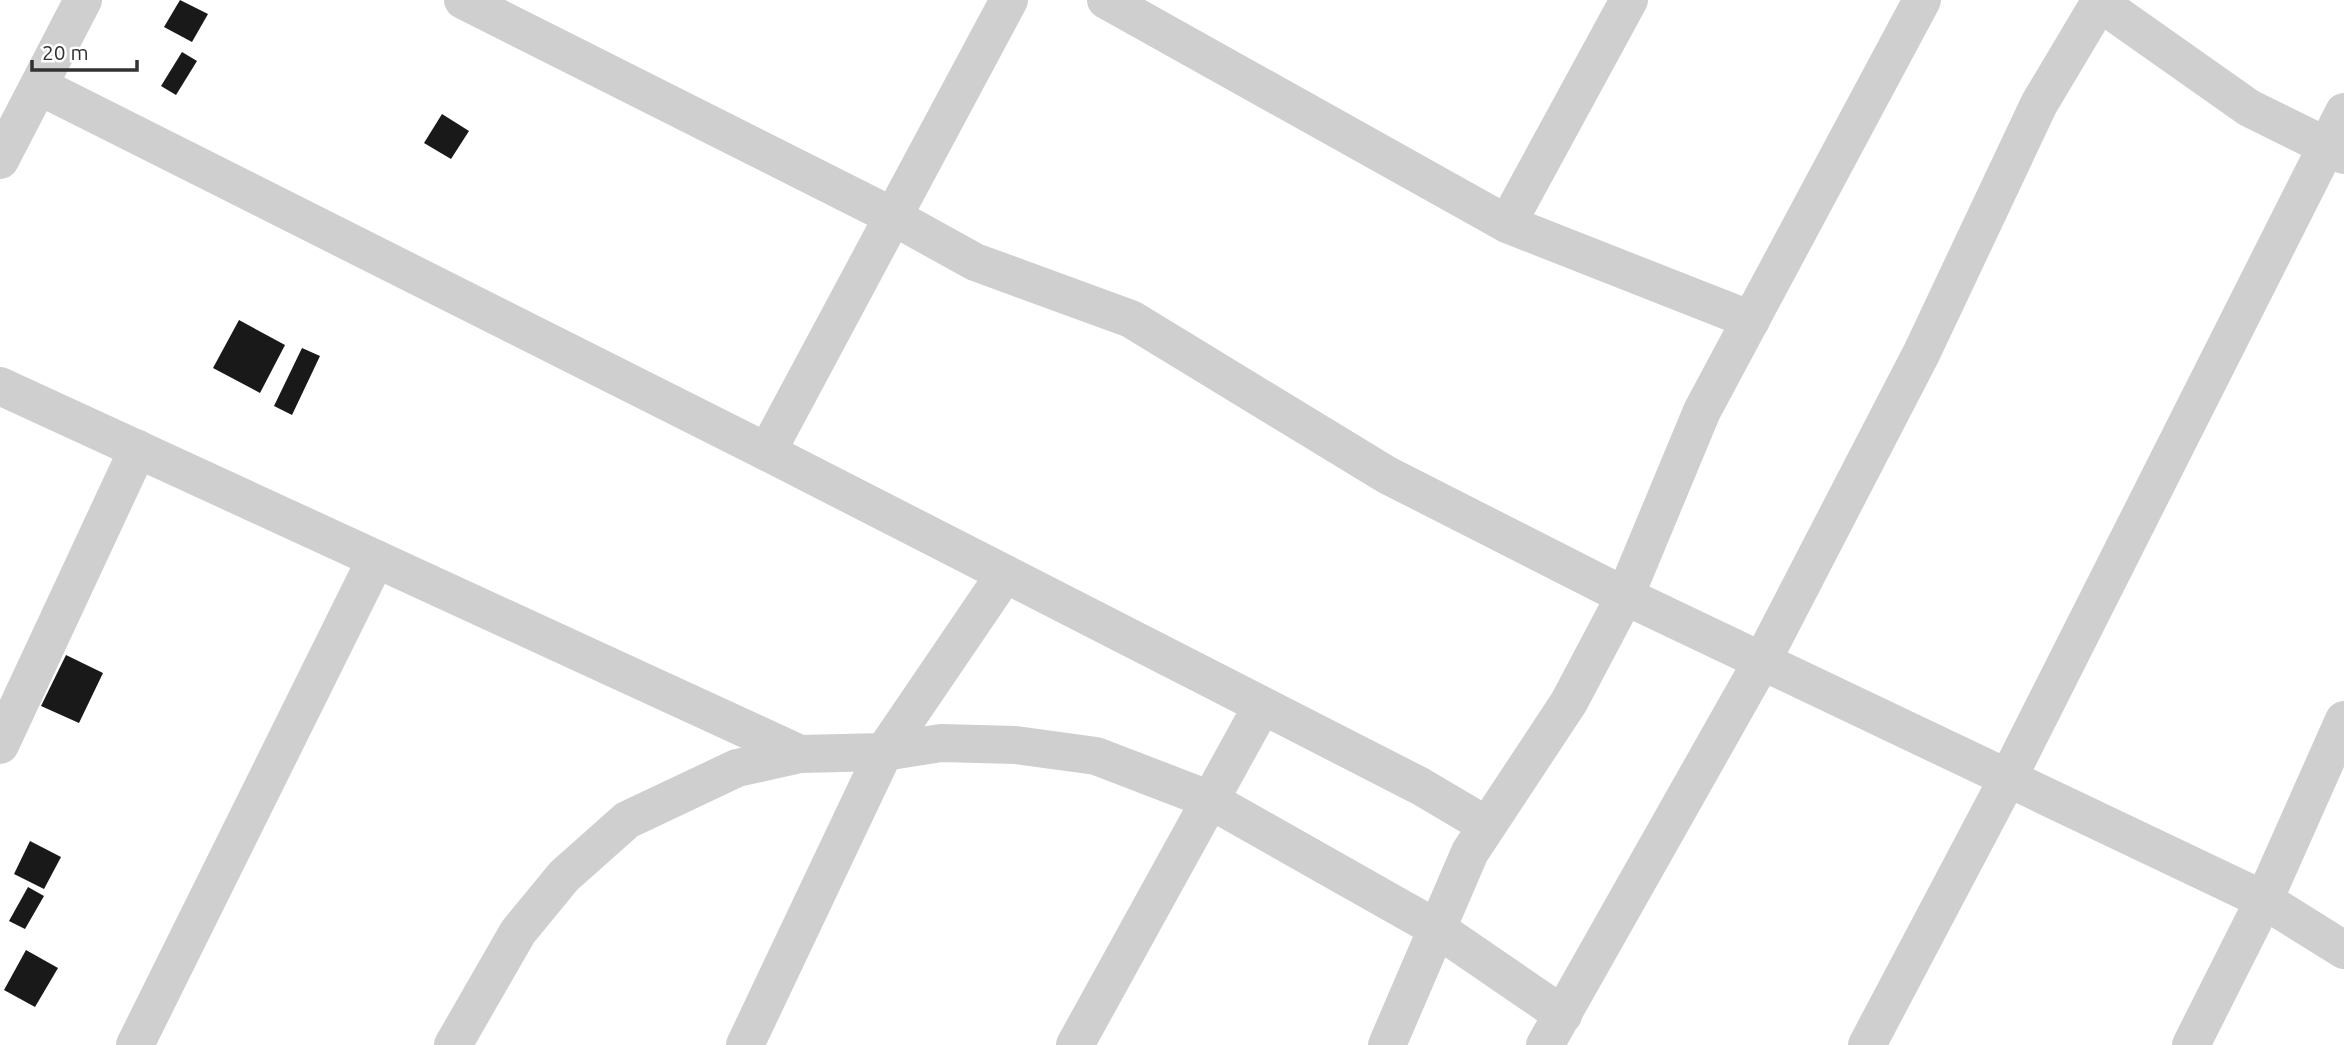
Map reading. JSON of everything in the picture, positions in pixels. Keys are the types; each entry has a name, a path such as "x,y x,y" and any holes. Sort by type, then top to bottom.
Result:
{"street":[{"path":"0,160 83,0"},
{"path":"463,0 892,216 975,262 1131,319 1387,475 1625,596 2264,900 2344,950"},
{"path":"767,452 1009,0"},
{"path":"1106,0 1507,225 1751,320"},
{"path":"1507,225 1629,0"},
{"path":"1387,1045 1436,928 1486,825 1569,702 1625,596 1702,411 1922,0"},
{"path":"453,1045 518,932 564,876 627,820 737,768 800,754 884,752 941,743 1016,745 1096,756 1208,799 1436,928 1554,1030 1762,661 1922,352 2039,104 2101,2 2249,108 2335,150"},
{"path":"39,86 767,452 1420,786 1486,825"},
{"path":"1867,1045 2335,150 2344,112"},
{"path":"0,386 800,754"},
{"path":"0,745 138,449"},
{"path":"135,1045 376,559"},
{"path":"745,1045 884,752 1005,574"},
{"path":"1075,1045 1208,799 1262,706"},
{"path":"2191,1045 2264,900 2344,720"}],"building":[{"path":"180,0 208,14 192,42 164,27"},
{"path":"182,52 197,61 176,95 161,86"},
{"path":"442,114 469,131 451,159 424,143"},
{"path":"239,320 285,345 260,393 213,368"},
{"path":"302,348 320,356 292,415 274,406"},
{"path":"66,655 103,673 79,723 41,706"},
{"path":"30,841 61,857 44,889 14,874"},
{"path":"28,887 44,896 25,929 9,921"},
{"path":"26,950 58,968 35,1007 4,990"}]}
